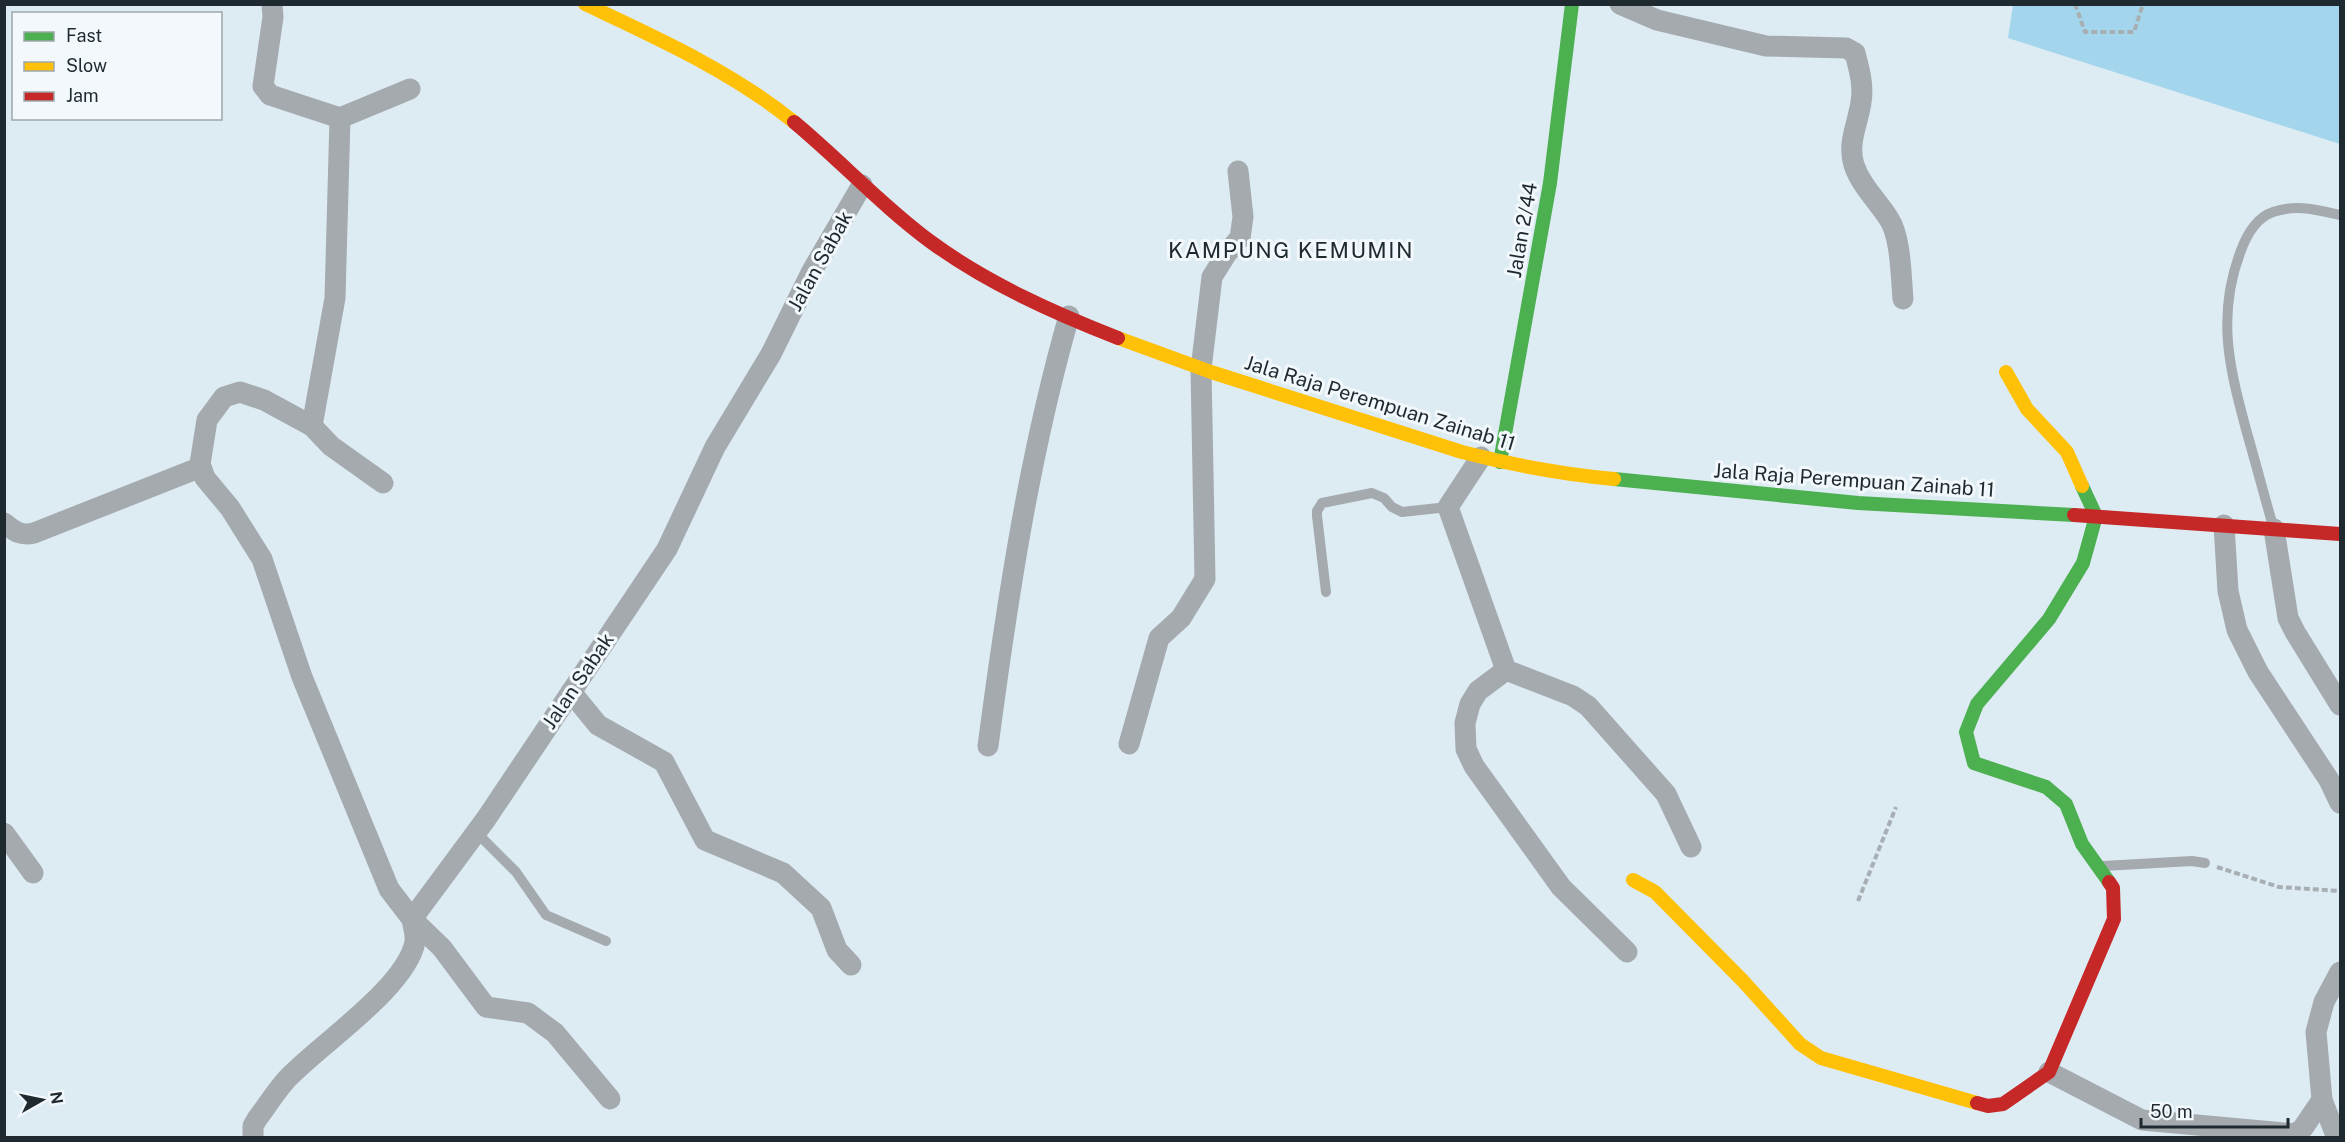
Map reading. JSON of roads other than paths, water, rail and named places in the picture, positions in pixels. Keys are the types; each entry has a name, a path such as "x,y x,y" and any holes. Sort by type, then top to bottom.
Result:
{"main road":[{"name":"Jala Raja Perempuan Zainab 11","path":"585,4 745,85 827,150 862,185 922,235 952,257 1001,285 1139,347 1201,369 1490,459 1570,475 1858,503 2096,516 2340,534"},
{"name":"Jalan 2/44","path":"1490,459 1550,183 1572,4"},
{"path":"1633,880 1654,892 1743,981 1800,1044 1821,1058 1988,1106 2003,1104 2049,1072 2114,919 2113,888 2082,844 2067,804 2046,787 1974,763 1966,732 1977,704 2049,619 2083,563 2096,516 2067,452 2027,409 2006,372"}],"street":[{"path":"272,4 273,17 263,86 270,95 339,118 410,89"},
{"path":"1620,4 1657,21 1766,46 1846,48 1855,53 1862,77 1862,101 1853,133 1854,166 1890,220 1898,248 1903,299"},
{"path":"312,426 335,298 339,118"},
{"path":"1129,744 1162,633 1181,618 1205,579 1201,369 1212,277 1227,252 1240,238 1243,218 1238,171"},
{"name":"Jalan Sabak","path":"412,919 476,831 667,549 715,447 771,354 812,271 862,185"},
{"path":"988,746 1004,628 1025,513 1055,367 1069,316"},
{"path":"383,483 331,446 312,426 264,400 240,392 224,397 207,420 201,467 205,478 230,508 262,560 302,677 388,889 412,919 442,948 486,1007 528,1013 555,1033 610,1099"},
{"path":"1490,459 1448,507 1506,670 1573,696 1588,706 1666,794 1691,847"},
{"path":"4,523 15,533 25,535 201,467"},
{"path":"2224,525 2228,591 2237,630 2258,672 2329,780 2340,803"},
{"path":"2274,530 2288,618 2340,705"},
{"path":"1506,670 1478,691 1470,704 1465,723 1466,748 1474,766 1561,887 1627,952"},
{"path":"571,692 598,725 664,762 705,840 783,873 814,902 823,912 837,950 850,965"},
{"path":"4,833 33,873"},
{"path":"253,1137 253,1126 257,1119 287,1079 362,1012 396,977 410,957 415,940 412,919"},
{"path":"2337,1137 2322,1100 2316,1032 2324,1002 2340,972"},
{"path":"2049,1072 2142,1120 2295,1136 2322,1100"}],"lane":[{"path":"2274,530 2230,371 2226,318 2231,284 2245,239 2254,224 2270,213 2300,207 2340,215"},
{"path":"1326,592 1317,516 1322,503 1372,493 1378,494 1392,507 1402,512 1448,507"},
{"path":"476,831 516,872 546,915 606,941"},
{"path":"2099,866 2192,861 2205,863"}],"district":[{"name":"KAMPUNG KEMUMIN","path":"1291,250"}]}
